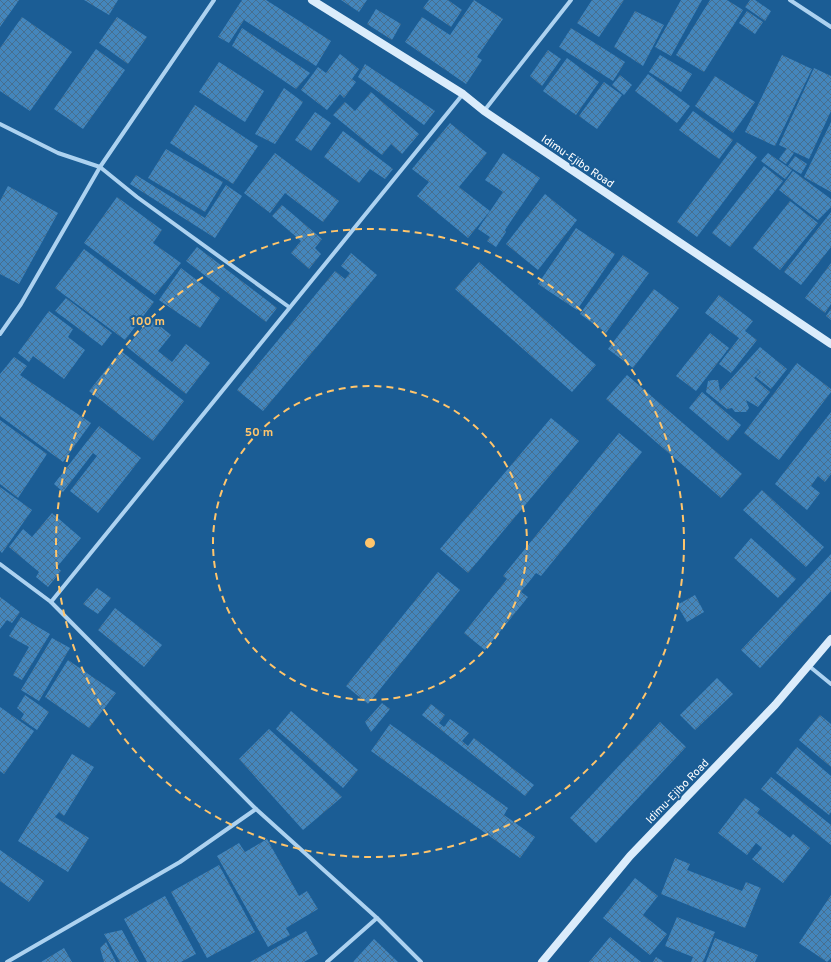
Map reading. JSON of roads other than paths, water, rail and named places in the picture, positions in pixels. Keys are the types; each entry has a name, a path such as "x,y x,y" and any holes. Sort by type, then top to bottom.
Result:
{"main road":[{"name":"Idimu-Ejibo Road","path":"312,0 463,94 484,111 831,344"},
{"name":"Idimu-Ejibo Road","path":"542,962 630,856 775,705 831,639"}],"street":[{"path":"0,334 21,304 100,167 214,0"},
{"path":"484,111 571,0"},
{"path":"790,0 831,27"},
{"path":"51,602 289,306 463,94"},
{"path":"0,124 58,153 100,167 138,197 289,306"},
{"path":"0,564 51,602 256,809 377,918 421,962"},
{"path":"808,666 831,684"},
{"path":"7,962 180,862 256,809"},
{"path":"327,962 377,918"}]}
